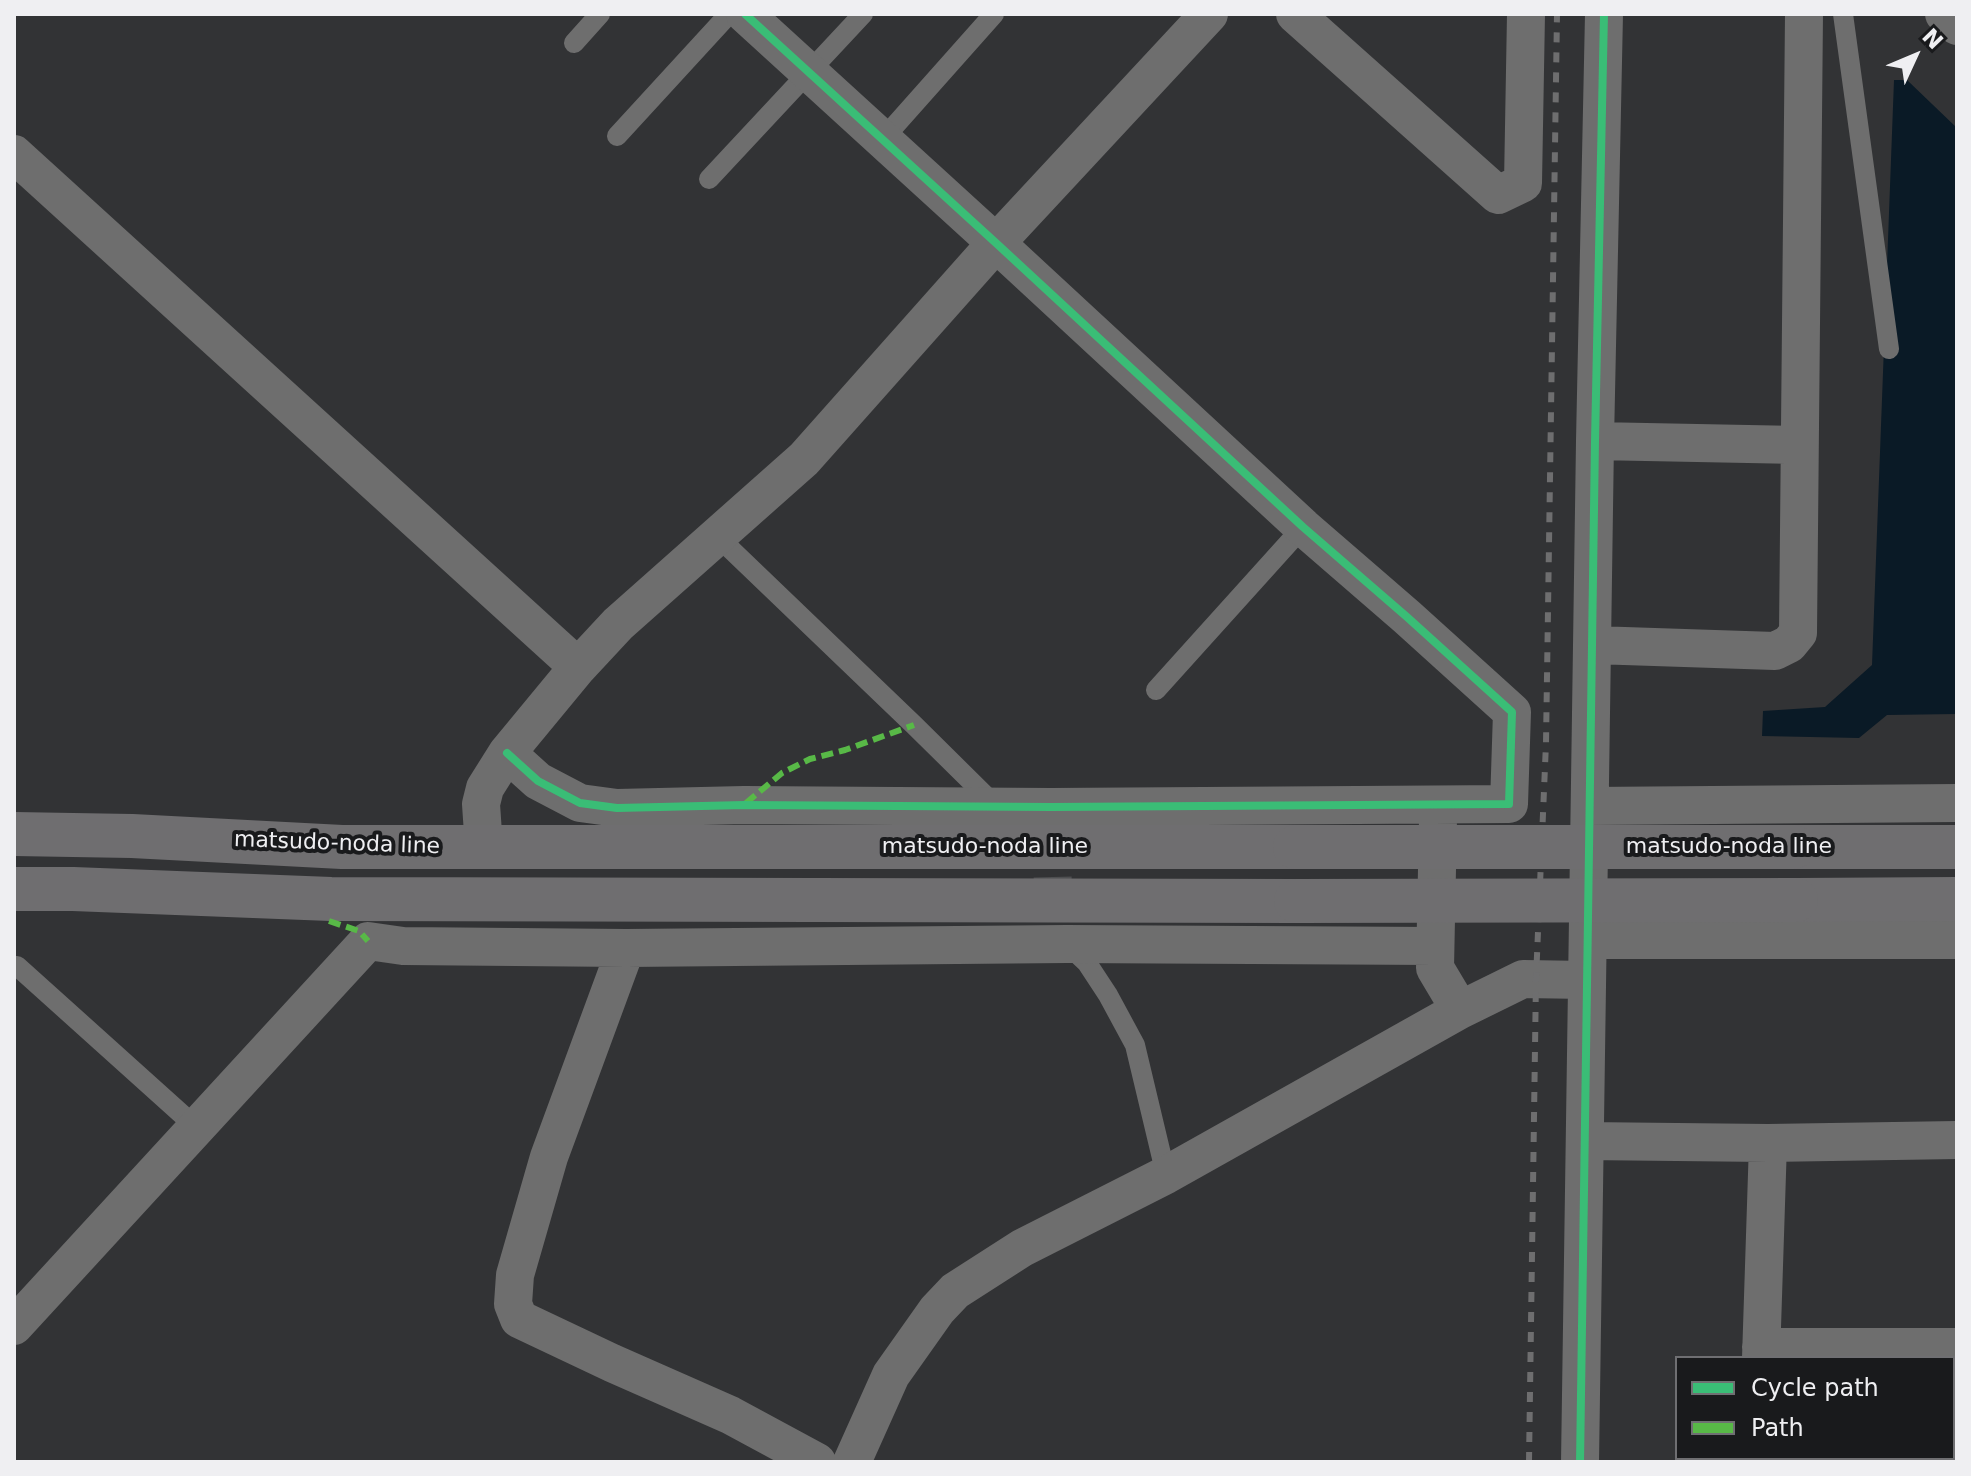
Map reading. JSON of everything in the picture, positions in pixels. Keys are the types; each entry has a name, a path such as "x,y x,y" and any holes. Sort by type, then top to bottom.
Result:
{"main road":[{"name":"matsudo-noda line","path":"14,834 132,836 342,847 484,848 1957,847"},
{"path":"14,889 331,899 1957,899"}],"street":[{"path":"507,753 538,781 580,803 617,808 996,806 1051,813 1509,804 1512,712 1303,527 745,14"},
{"path":"484,848 481,804 485,788 507,753 578,667 618,624 804,459 996,243 1209,14"},
{"path":"1295,14 1498,195 1523,183 1526,14"},
{"path":"1580,1462 1604,14"},
{"path":"1594,645 1775,651 1789,644 1798,633 1804,14"},
{"path":"1944,14 1957,26"},
{"path":"14,154 578,667"},
{"path":"1595,441 1799,445"},
{"path":"1590,806 1957,803"},
{"path":"1439,804 1435,968 1460,1010"},
{"path":"14,1326 368,941 403,946 626,948 1059,938 1435,946"},
{"path":"1589,940 1957,940"},
{"path":"626,948 549,1157 515,1275 513,1304 519,1319 730,1415 817,1462"},
{"path":"852,1462 891,1375 937,1310 955,1291 1022,1248 1166,1175 1460,1010 1523,979 1587,980"},
{"path":"1585,1141 1768,1143 1957,1140"},
{"path":"1768,1143 1761,1352 1957,1347"}],"lane":[{"path":"574,43 600,14"},
{"path":"617,136 729,14"},
{"path":"709,179 863,14"},
{"path":"882,140 994,14"},
{"path":"1843,14 1889,349"},
{"path":"1156,690 1303,527"},
{"path":"717,536 996,806"},
{"path":"1059,938 1087,963 1135,1045 1166,1175"},
{"path":"17,966 196,1127"}],"water":[{"path":"1894,80 1907,80 1957,128 1957,714 1887,715 1859,738 1762,736 1763,711 1825,707 1872,665"}],"tunnel":[{"path":"1051,820 1054,925"}],"railway":[{"path":"1529,1462 1536,979 1546,743 1557,14"}],"marked path":[{"path":"746,803 782,773 810,759 914,725"},
{"path":"329,921 359,931 368,941"}],"cycle path":[{"path":"507,753 538,781 580,803 617,808 744,805 1051,807 1509,804 1512,712 1303,527 745,14"},
{"path":"1580,1462 1604,14"}]}
